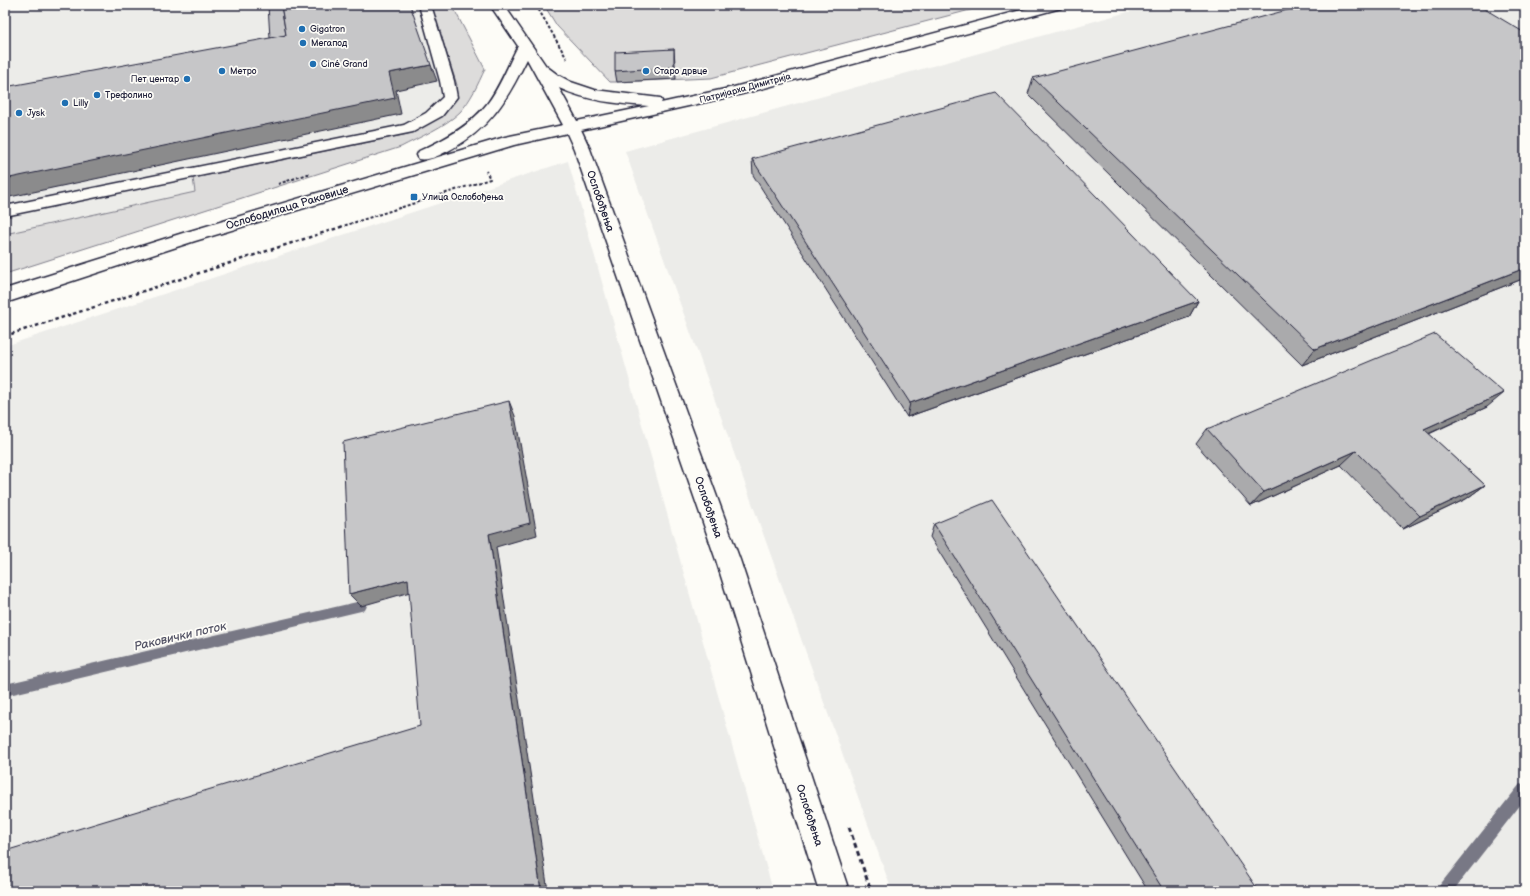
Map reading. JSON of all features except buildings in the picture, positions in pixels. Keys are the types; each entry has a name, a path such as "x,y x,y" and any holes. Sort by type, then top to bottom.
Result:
{"main road":[{"path":"497,5 541,69 572,127"},
{"name":"Патријарха Димитрија","path":"572,127 695,101 1056,5"},
{"path":"359,185 440,148 470,130 484,118 493,107 525,46"},
{"path":"541,69 549,77 562,84 600,96 632,101 695,101"},
{"name":"Ослободилаца Раковице","path":"5,296 189,237 359,185 511,141 572,127"},
{"name":"Ослобођења","path":"572,127 585,156 728,560 834,891"}],"lane":[{"path":"5,211 408,129 427,121 441,110 450,97 447,81 425,5"}],"path":[{"path":"5,336 490,179 485,170"}],"shaded area":[{"path":"5,5 452,5 485,69 474,92 459,112 437,128 401,147 5,274"},
{"path":"431,5 452,5 485,69 468,102 460,112 447,122 401,147 5,274 5,234 195,192 193,178 408,134 438,117 453,102 457,85"},
{"path":"544,5 989,5 711,78 610,82 557,26"},
{"path":"1153,5 1525,5 1525,891 892,891 625,151"},
{"path":"568,161 773,891 5,891 5,346"}],"waterway":[{"name":"Раковички поток","path":"5,690 361,606"},
{"name":"Раковички поток","path":"1444,891 1525,789"}],"place":[{"name":"Gigatron","path":"302,29"},
{"name":"Мегапод","path":"303,43"},
{"name":"Ciné Grand","path":"313,64"},
{"name":"Метро","path":"222,71"},
{"name":"Старо дрвце","path":"646,71"},
{"name":"Пет центар","path":"187,79"},
{"name":"Трефолино","path":"97,95"},
{"name":"Lilly","path":"65,103"},
{"name":"Jysk","path":"19,113"},
{"name":"Улица Ослобођења","path":"414,197"}]}
